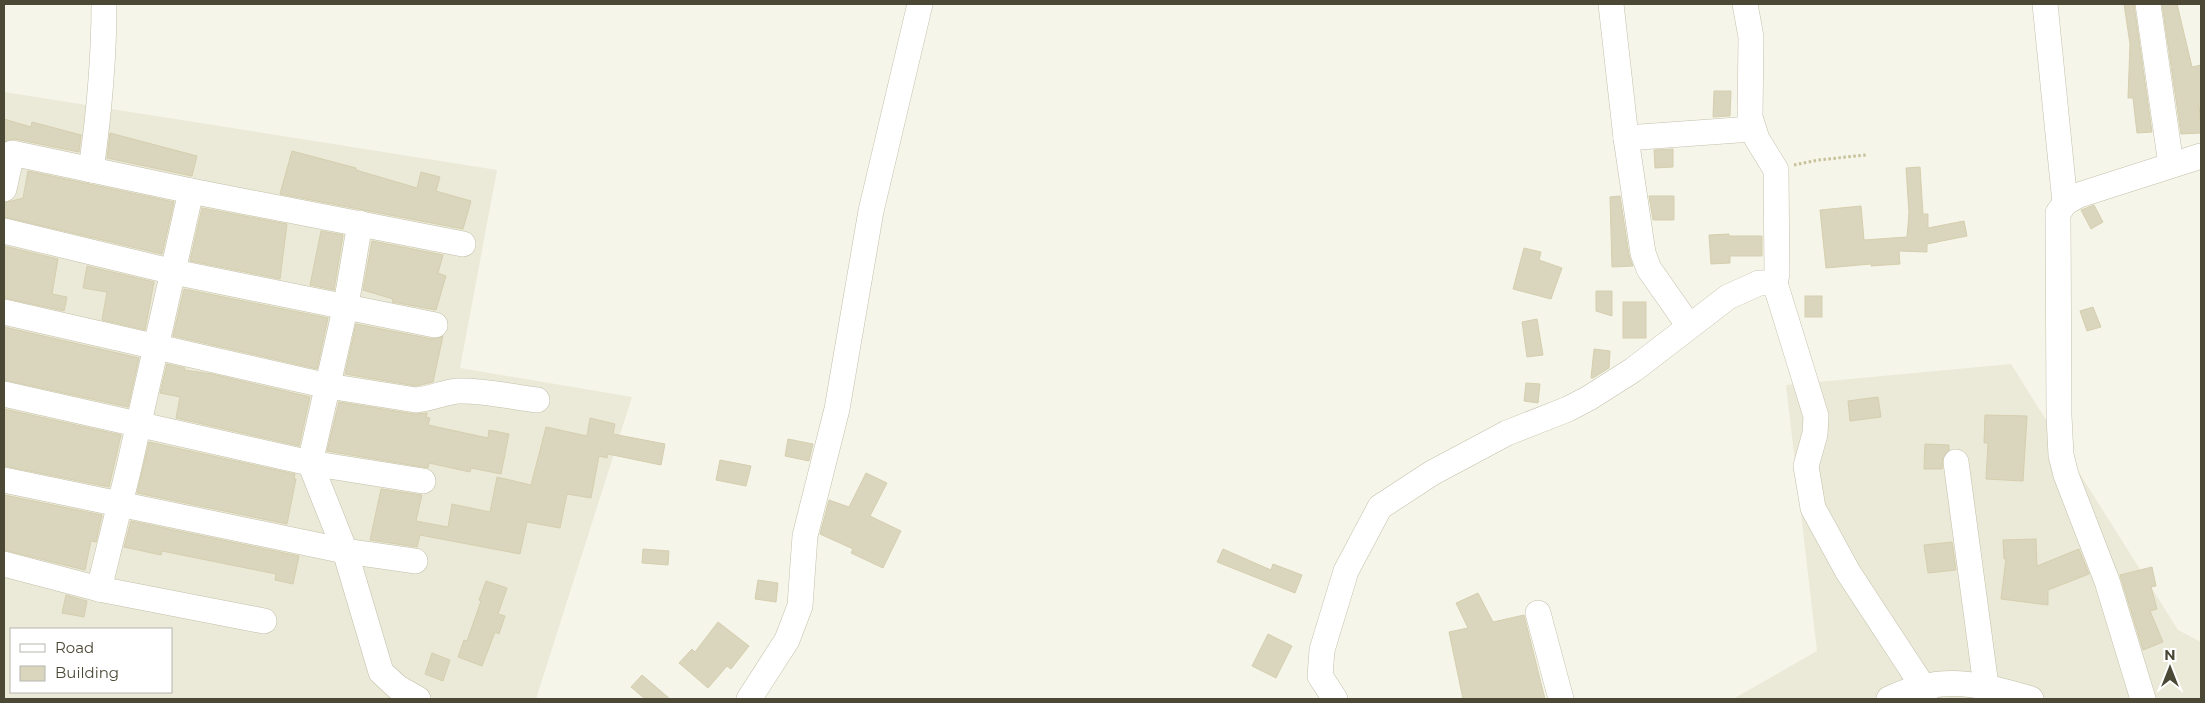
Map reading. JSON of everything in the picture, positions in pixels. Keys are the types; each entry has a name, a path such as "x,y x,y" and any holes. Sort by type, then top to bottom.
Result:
{"street":[{"path":"91,170 99,115 104,59 104,4"},
{"path":"749,699 787,640 800,606 805,536 837,409 871,211 920,4"},
{"path":"1611,4 1626,138 1643,253 1649,269 1689,326"},
{"path":"1745,4 1751,37 1750,117 1752,129 1776,170 1777,274 1775,283 1816,416 1815,434 1806,466 1813,508 1848,572 1924,692"},
{"path":"2045,4 2065,203"},
{"path":"2148,4 2171,165"},
{"path":"1626,138 1752,129"},
{"path":"4,189 8,153 463,244"},
{"path":"2143,699 2107,581 2066,475 2061,455 2058,213 2065,203 2079,195 2201,156"},
{"path":"99,589 174,272 191,191"},
{"path":"360,223 346,305 310,463 345,551 381,672 397,687 418,699"},
{"path":"4,231 174,272 346,305 435,325"},
{"path":"1335,699 1320,676 1322,650 1346,571 1380,507 1432,473 1507,433 1568,409 1589,398 1633,370 1728,297 1759,282 1775,283"},
{"path":"4,312 328,386 416,400 429,399 456,391 470,391 537,400"},
{"path":"4,394 310,463 423,481"},
{"path":"1956,462 1986,686"},
{"path":"4,480 345,551 415,561"},
{"path":"4,564 99,589 264,621"},
{"path":"1538,613 1561,699"},
{"path":"1890,699 1958,683 1986,686 2031,699"}],"path":[{"path":"1776,170 1818,160 1866,155"}],"shaded area":[{"path":"4,92 497,170 460,368 632,397 536,699 4,699"},
{"path":"2011,364 2178,630 2201,642 2201,699 1733,699 1817,651 1786,385"}],"building":[{"path":"2124,4 2134,4 2152,132 2137,133 2133,98 2128,98 2130,44"},
{"path":"2162,4 2177,4 2192,67 2201,65 2201,102 2199,102 2201,133 2181,134"},
{"path":"1714,91 1731,91 1730,116 1713,117"},
{"path":"4,119 31,127 32,122 81,135 79,152 15,139 4,142"},
{"path":"110,133 197,156 192,176 107,158"},
{"path":"1673,149 1673,167 1655,168 1654,150"},
{"path":"292,151 356,168 356,170 417,188 421,172 440,177 436,191 471,201 463,229 280,194"},
{"path":"1920,167 1923,214 1928,214 1928,228 1964,221 1967,236 1927,244 1927,252 1899,251 1900,264 1871,266 1871,264 1826,268 1820,210 1861,206 1864,240 1907,237 1909,213 1906,168"},
{"path":"28,171 174,202 162,254 4,217 4,203 23,198"},
{"path":"1620,196 1629,255 1633,266 1612,267 1610,197"},
{"path":"1649,196 1674,196 1674,220 1653,220"},
{"path":"2094,205 2103,222 2091,229 2081,210"},
{"path":"202,208 287,224 280,279 190,261"},
{"path":"321,231 343,235 334,290 310,285"},
{"path":"1729,234 1729,236 1762,236 1762,256 1730,256 1730,263 1711,264 1709,235"},
{"path":"372,241 443,255 438,273 446,276 436,310 392,302 393,299 363,290"},
{"path":"4,246 58,259 52,294 67,297 64,311 4,298"},
{"path":"1524,248 1541,252 1539,260 1562,268 1551,299 1513,289"},
{"path":"87,266 154,282 145,330 102,320 107,292 83,288"},
{"path":"184,289 328,318 317,369 173,336"},
{"path":"1596,291 1612,291 1612,316 1596,311"},
{"path":"1805,296 1822,296 1822,317 1805,317"},
{"path":"1623,302 1646,302 1646,338 1623,338"},
{"path":"2093,307 2101,327 2087,331 2080,311"},
{"path":"1537,319 1543,355 1527,357 1522,322"},
{"path":"356,324 432,339 443,336 433,382 416,386 345,374"},
{"path":"4,327 139,358 128,407 4,380"},
{"path":"1594,349 1610,351 1609,368 1591,378"},
{"path":"167,364 185,368 184,370 212,374 310,397 299,446 176,418 180,397 160,393"},
{"path":"1526,383 1540,384 1538,403 1524,401"},
{"path":"1878,397 1881,417 1850,421 1848,401"},
{"path":"339,402 414,414 427,413 426,417 430,418 428,425 488,438 489,430 509,434 501,474 471,468 470,472 429,463 428,468 327,451"},
{"path":"4,409 121,435 109,487 4,466"},
{"path":"1985,415 2027,416 2023,481 1986,479 1988,443 1984,443"},
{"path":"590,418 615,424 613,434 665,444 661,465 608,454 607,458 599,456 591,498 567,494 560,528 527,522 520,554 420,535 417,547 370,540 381,489 422,495 416,521 448,527 452,504 490,512 497,477 531,485 546,427 587,436"},
{"path":"788,439 813,444 809,461 785,456"},
{"path":"149,442 295,474 294,479 296,479 287,524 137,493"},
{"path":"1925,444 1949,445 1949,450 1943,457 1942,469 1924,469"},
{"path":"720,460 751,466 746,486 716,480"},
{"path":"866,473 887,483 870,516 901,531 883,568 851,553 853,549 820,534 829,500 849,507"},
{"path":"4,495 102,515 96,542 91,541 85,570 4,550"},
{"path":"131,521 299,556 293,584 275,580 276,574 162,551 161,555 124,547"},
{"path":"2036,539 2037,566 2079,549 2089,574 2048,590 2048,605 2001,599 2006,559 2004,559 2003,540"},
{"path":"1952,542 1956,570 1928,573 1924,545"},
{"path":"643,549 669,551 668,565 642,563"},
{"path":"1223,549 1271,570 1273,564 1302,575 1295,593 1217,562"},
{"path":"2152,567 2156,586 2151,587 2157,609 2150,611 2163,642 2143,650 2120,575"},
{"path":"758,580 778,583 776,602 755,599"},
{"path":"486,581 507,588 498,614 505,616 499,634 495,632 482,666 458,657 464,640 467,641"},
{"path":"1478,593 1493,622 1524,615 1545,699 1463,699 1449,632 1468,628 1456,603"},
{"path":"66,595 87,601 84,617 62,613"},
{"path":"718,622 749,646 731,669 727,666 708,688 679,663 692,649 695,652"},
{"path":"1268,634 1292,646 1276,678 1252,666"},
{"path":"432,653 450,660 443,681 425,674"},
{"path":"642,675 670,699 645,699 631,687"}]}
